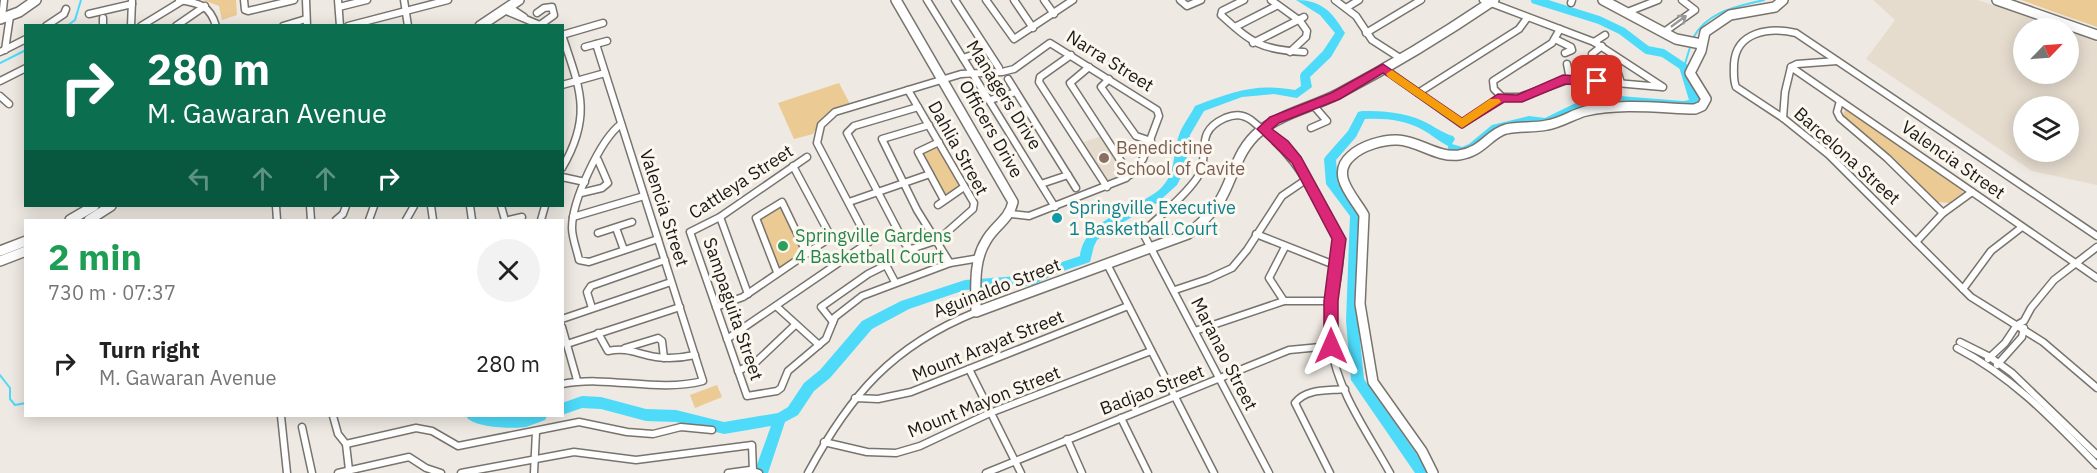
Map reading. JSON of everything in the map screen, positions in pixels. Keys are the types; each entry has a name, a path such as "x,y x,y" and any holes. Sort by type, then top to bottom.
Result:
{"street":[{"path":"4,0 3,51 24,40"},
{"path":"4,17 27,8 36,0"},
{"path":"144,24 181,0 206,6 211,10 215,24"},
{"path":"244,0 245,9 248,11 275,2 294,0"},
{"path":"306,0 307,22"},
{"path":"338,0 340,24"},
{"path":"339,8 367,0"},
{"path":"404,0 408,24"},
{"path":"356,24 448,0"},
{"path":"483,24 519,0"},
{"name":"Officers Drive","path":"896,0 1011,195 1013,202 1011,214"},
{"name":"Managers Drive","path":"927,0 1055,207"},
{"path":"955,0 999,68"},
{"path":"986,0 1014,39 1073,0"},
{"path":"1014,0 1033,28"},
{"path":"1044,0 1054,14"},
{"path":"1181,0 1187,6 1201,0"},
{"path":"1244,0 1220,13 1253,43 1265,50 1304,52"},
{"path":"1271,0 1276,6 1301,18 1305,26 1307,35 1290,52"},
{"path":"1335,0 1356,16 1372,40 1400,58"},
{"path":"1346,8 1359,0"},
{"path":"1366,33 1421,0"},
{"path":"1603,0 1630,11 1678,41 1699,44"},
{"path":"1630,11 1658,0"},
{"path":"1664,32 1695,10 1682,0"},
{"path":"1433,473 1422,451 1372,382 1360,304 1364,215 1358,202 1344,187 1342,180 1344,166 1350,156 1361,148 1388,140 1408,142 1442,154 1458,155 1478,150 1499,132 1507,129 1549,125 1584,111 1641,106 1695,109 1702,106 1706,99 1690,73 1701,51 1699,44 1705,32 1723,19 1738,13 1775,7 1783,0"},
{"path":"1997,0 2097,35"},
{"path":"2012,0 2097,29"},
{"path":"1488,1 1594,42 1663,87 1570,79 1556,82 1518,99 1502,97 1494,89 1493,81 1555,39 1560,29"},
{"name":"Aguinaldo Street","path":"808,473 824,442 855,398 892,360 928,332 976,312 1179,239 1197,228 1223,196 1237,158 1244,147 1263,129 1275,120 1335,96 1400,58 1488,1"},
{"path":"89,14 132,2 131,24"},
{"path":"183,24 206,6"},
{"path":"1235,27 1276,6"},
{"path":"537,13 544,8 552,7 554,15 542,24"},
{"path":"49,24 66,9"},
{"path":"507,9 517,18 524,17 539,24"},
{"path":"103,18 103,24"},
{"path":"1253,43 1301,18"},
{"path":"1418,93 1519,29 1527,18"},
{"path":"564,34 603,23"},
{"name":"Barcelona Street","path":"2020,323 1978,303 1829,155 1783,118 1734,84 1735,59 1742,42 1763,32 1790,31 2097,236"},
{"path":"1594,42 1605,35"},
{"path":"1555,39 1571,47 1572,50 1565,52"},
{"path":"564,41 584,107 575,144 564,164"},
{"path":"585,47 607,41"},
{"name":"Narra Street","path":"776,306 869,242 817,143 818,130 826,118 835,112 972,72 1002,72 1014,69 1050,43 1157,110 1159,116 1151,141 1143,159 1130,175 1095,192 1029,216 1011,214"},
{"name":"Valencia Street","path":"577,380 622,380 661,388 680,387 703,381 596,44"},
{"path":"1592,54 1602,46"},
{"path":"963,58 987,50"},
{"path":"1071,55 1040,77 1039,82 1107,187"},
{"path":"1592,61 1597,81"},
{"path":"1783,118 1785,92 1791,67 1797,64 1837,61"},
{"path":"1567,64 1570,79"},
{"path":"1089,67 1070,83 1130,175"},
{"name":"Valencia Street","path":"1791,67 2097,278"},
{"path":"1383,68 1462,124 1502,97"},
{"path":"0,81 24,69"},
{"path":"1617,70 1621,83"},
{"path":"564,84 605,73"},
{"path":"1008,79 1076,188"},
{"path":"1109,79 1101,87 1136,136 1151,141"},
{"name":"Dahlia Street","path":"908,90 974,203 974,209 961,218 948,234 936,242"},
{"path":"990,100 1016,92"},
{"path":"1,98 9,104"},
{"path":"1840,101 1837,112 1840,118 1887,158 1943,213"},
{"path":"1311,128 1327,121 1313,105"},
{"path":"918,107 854,126 848,130 849,136 908,248 914,249 936,242"},
{"path":"1153,249 1144,231 1182,197 1198,175 1201,164 1201,142 1209,128 1228,117 1240,114 1283,145 1297,160 1339,239 1331,301 1331,346 1346,389 1390,473"},
{"path":"621,124 610,132 585,182 573,218 572,230 579,260 589,262 658,239"},
{"path":"929,125 882,139 936,242 951,262"},
{"path":"939,142 918,152 930,174 941,203 964,187"},
{"name":"Cattleya Street","path":"690,232 720,217 807,157"},
{"path":"581,193 602,188 608,183 598,160"},
{"path":"716,307 748,294 831,237 793,166"},
{"path":"849,202 930,174"},
{"path":"1041,184 1068,175"},
{"path":"564,177 585,182"},
{"path":"1175,290 1212,277 1236,264 1281,194 1307,179"},
{"path":"1916,242 1943,213 1972,192"},
{"path":"573,218 644,196"},
{"path":"777,272 756,218 782,202 806,252"},
{"path":"88,217 109,207"},
{"path":"337,219 343,214 346,207"},
{"path":"976,312 980,258 988,237 1011,214"},
{"path":"512,219 522,217"},
{"path":"720,217 748,294"},
{"path":"598,233 632,222"},
{"path":"1963,290 1991,251 2022,227"},
{"path":"616,228 624,250"},
{"name":"Sampaguita Street","path":"690,232 747,396 777,391 781,388 788,371 819,345"},
{"path":"1256,234 1337,266"},
{"path":"0,251 24,243"},
{"path":"1284,301 1269,278 1285,247"},
{"path":"1988,359 2005,343 2054,280 2097,247"},
{"name":"Maranao Street","path":"1153,249 1269,473"},
{"path":"0,261 24,252"},
{"path":"727,339 776,306 819,345 826,339 833,322 841,311 862,296 951,262 980,258"},
{"path":"592,308 587,292 591,286 665,260"},
{"path":"1107,264 1214,473"},
{"path":"833,322 821,307 868,274 886,266 895,282"},
{"path":"564,319 672,282"},
{"path":"1195,331 1284,301 1331,301"},
{"name":"Mount Arayat Street","path":"855,398 878,399 911,392 1128,306"},
{"path":"567,344 680,307"},
{"path":"2020,323 2024,329 2063,358 2097,388"},
{"path":"738,371 756,362 795,325"},
{"path":"1997,365 2022,337 2024,329"},
{"path":"598,333 608,351 658,338 662,341 664,358"},
{"path":"564,334 577,380 564,383"},
{"path":"1959,345 1997,365 2097,455"},
{"name":"Badjao Street","path":"986,473 1289,350 1331,346"},
{"path":"624,348 664,358 675,359 695,355"},
{"name":"Mount Mayon Street","path":"824,442 867,452 896,453 920,446 990,413 1151,351"},
{"path":"1997,365 2097,465"},
{"path":"969,369 990,413 1017,460 1021,473"},
{"path":"1330,473 1295,403 1304,394 1346,389"},
{"path":"281,417 287,473"},
{"path":"333,417 338,434 346,444 349,470"},
{"path":"1121,417 1148,473"},
{"path":"346,444 416,428 432,431 458,446 579,422 627,432 653,434 681,427 712,430"},
{"path":"302,427 312,473"},
{"path":"534,473 536,432"},
{"path":"1067,439 1082,473"},
{"path":"461,473 574,452 636,460 752,445 756,472 728,473"},
{"path":"338,473 409,457 426,468 441,473"}],"shaded area":[{"path":"203,0 236,0 237,15 222,20 219,6"},
{"path":"1873,0 1978,0 2031,18 2013,18 2013,84 2079,84 2079,35 2097,42 2097,185 2032,171 2019,162 2079,162 2079,96 2013,96 2013,158 1866,59 1895,20"},
{"path":"2021,0 2097,0 2097,27 2079,21 2079,18 2072,18"},
{"path":"839,83 850,104 823,117 813,134 794,139 778,103"},
{"path":"1845,109 1960,186 1963,193 1949,203 1937,202 1847,120 1843,115"},
{"name":"Benedictine School of Cavite","path":"1102,136 1127,174 1107,182 1081,143"},
{"path":"938,145 961,186 945,196 921,152"},
{"path":"781,205 802,252 778,269 759,219"},
{"path":"717,385 722,397 695,408 690,395"}],"waterway":[{"path":"70,24 75,20 81,0"},
{"path":"780,418 793,411 809,387 825,374 867,325 905,305 965,285 1033,280 1057,268 1086,259 1088,245 1102,229 1153,200 1173,182 1179,169 1184,135 1199,109 1241,93 1274,90 1297,94 1307,87 1305,76 1327,54 1340,33 1324,13 1301,0"},
{"path":"1535,0 1599,20 1622,31 1647,50 1663,53 1684,67"},
{"path":"1693,38 1699,29 1715,16 1733,8 1764,0"},
{"path":"1684,67 1691,44"},
{"path":"0,63 24,51"},
{"path":"1452,148 1463,151 1473,147 1496,128 1529,120 1546,122 1584,103 1607,99 1683,105 1695,102 1684,67"},
{"path":"1423,473 1358,380 1352,321 1356,215 1332,184 1330,159 1352,134 1362,115 1404,118 1449,139 1448,142"},
{"path":"0,375 10,388 10,399 15,405 24,403"},
{"path":"564,408 582,402 601,403 646,415 676,416 724,428 780,418"},
{"path":"475,417 525,421 537,417"},
{"path":"761,473 780,418"}],"slow traffic":[{"path":"1392,74 1462,124 1495,102"}],"place":[{"name":"Benedictine School of Cavite","path":"1104,158"},
{"name":"Springville Executive 1 Basketball Court","path":"1057,218"},
{"name":"Springville Gardens 4 Basketball Court","path":"783,246"}],"route":[{"path":"1331,346 1331,301 1339,239 1297,160 1263,129 1275,120 1335,96 1383,68 1462,124 1502,97 1518,99 1563,79 1597,81"}]}
